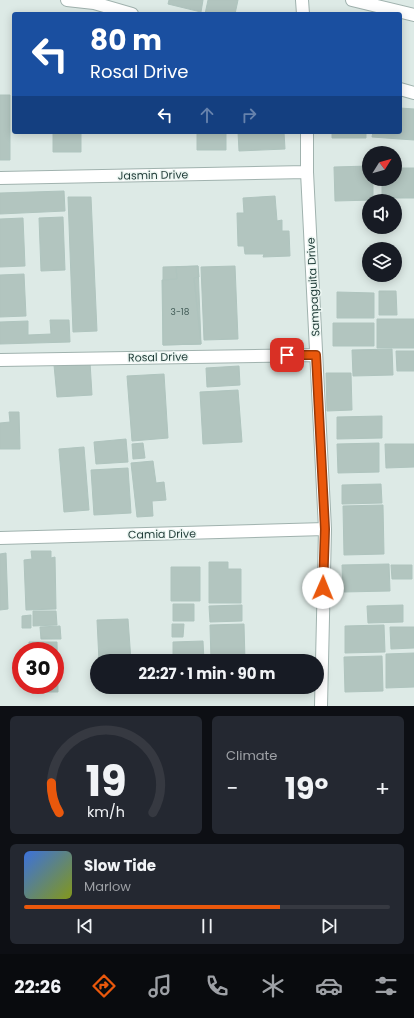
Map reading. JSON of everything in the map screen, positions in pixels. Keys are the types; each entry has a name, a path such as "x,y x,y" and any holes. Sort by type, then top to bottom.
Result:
{"street":[{"path":"67,0 94,3 125,12"},
{"path":"302,0 303,12"},
{"path":"352,0 402,12"},
{"path":"402,12 414,15"},
{"path":"402,90 414,93"},
{"name":"Sampaguita Drive","path":"307,134 307,172 325,529 321,706"},
{"name":"Jasmin Drive","path":"0,178 307,172"},
{"name":"Rosal Drive","path":"0,360 316,355"},
{"name":"Camia Drive","path":"0,538 325,529"}],"building":[{"path":"169,0 203,0 201,12 168,4"},
{"path":"208,0 238,0 235,12 205,12"},
{"path":"0,95 10,95 10,160 0,160"},
{"path":"402,108 414,109 414,140 372,137 373,134 402,134"},
{"path":"53,134 81,134 81,152 53,152"},
{"path":"197,134 226,134 226,150 197,150"},
{"path":"238,134 284,134 285,149 239,151"},
{"path":"332,134 366,134 366,138 332,138"},
{"path":"362,166 362,186 373,186 373,194 362,194 362,200 335,201 334,167"},
{"path":"402,168 414,168 414,198 402,198 402,194 382,194 382,186 402,186"},
{"path":"64,191 65,211 0,214 0,193"},
{"path":"275,196 277,221 282,220 282,231 289,231 290,256 263,257 264,254 245,254 244,246 238,246 237,213 244,213 243,198"},
{"path":"68,197 91,197 97,331 73,332"},
{"path":"63,217 65,270 41,271 39,218"},
{"path":"23,218 25,266 0,267 0,219"},
{"path":"198,266 199,277 194,278 201,344 163,345 162,280 177,279 176,267"},
{"path":"198,266 201,344 163,345 163,267"},
{"path":"235,266 238,339 204,340 201,267"},
{"path":"24,274 26,316 0,317 0,275"},
{"path":"379,291 396,291 397,315 379,315"},
{"path":"337,292 374,293 374,318 337,318"},
{"path":"377,319 414,319 414,348 377,348"},
{"path":"50,320 69,320 70,342 0,344 0,322 28,321 28,335 51,334"},
{"path":"333,323 374,323 374,346 333,346"},
{"path":"392,349 393,375 353,376 352,350"},
{"path":"396,351 414,351 414,371 397,371"},
{"path":"90,362 92,395 57,397 54,365"},
{"path":"239,366 240,385 207,387 206,368"},
{"path":"326,373 351,373 352,410 327,411"},
{"path":"164,374 168,438 132,441 127,376"},
{"path":"238,390 242,442 203,444 200,392"},
{"path":"9,412 19,412 20,449 0,449 0,423 10,422"},
{"path":"382,416 382,438 337,439 337,417"},
{"path":"126,439 128,462 96,464 94,442"},
{"path":"143,443 145,458 133,459 132,444"},
{"path":"379,443 379,472 338,473 337,444"},
{"path":"385,444 414,444 414,467 386,468"},
{"path":"84,447 89,510 64,512 59,449"},
{"path":"153,461 156,483 164,482 166,500 152,501 153,516 137,517 131,463"},
{"path":"128,468 131,513 94,515 91,470"},
{"path":"381,484 382,503 342,504 342,485"},
{"path":"383,505 384,554 344,555 343,506"},
{"path":"31,551 51,551 51,558 55,557 56,609 26,610 24,560 32,559"},
{"path":"6,553 8,609 0,610 0,554"},
{"path":"209,562 228,562 228,569 241,569 241,603 209,603"},
{"path":"389,564 390,591 343,592 342,565"},
{"path":"391,565 412,565 412,579 392,579"},
{"path":"171,567 200,567 200,601 171,601"},
{"path":"173,604 194,604 194,621 173,621"},
{"path":"242,605 242,621 210,622 209,606"},
{"path":"403,605 403,622 368,623 367,606"},
{"path":"33,611 56,611 57,625 33,626"},
{"path":"31,615 31,628 22,628 22,616"},
{"path":"128,619 130,654 99,654 97,620"},
{"path":"172,624 184,624 183,637 172,637"},
{"path":"244,624 245,654 211,654 210,625"},
{"path":"384,625 385,652 345,653 345,626"},
{"path":"60,626 61,639 41,639 40,627"},
{"path":"390,627 414,627 414,648 391,649"},
{"path":"203,641 204,654 173,654 173,642"},
{"path":"414,653 414,687 386,688 386,654"},
{"path":"382,656 383,691 345,692 344,657"}],"route":[{"path":"287,355 316,355 325,529 323,588"}]}
